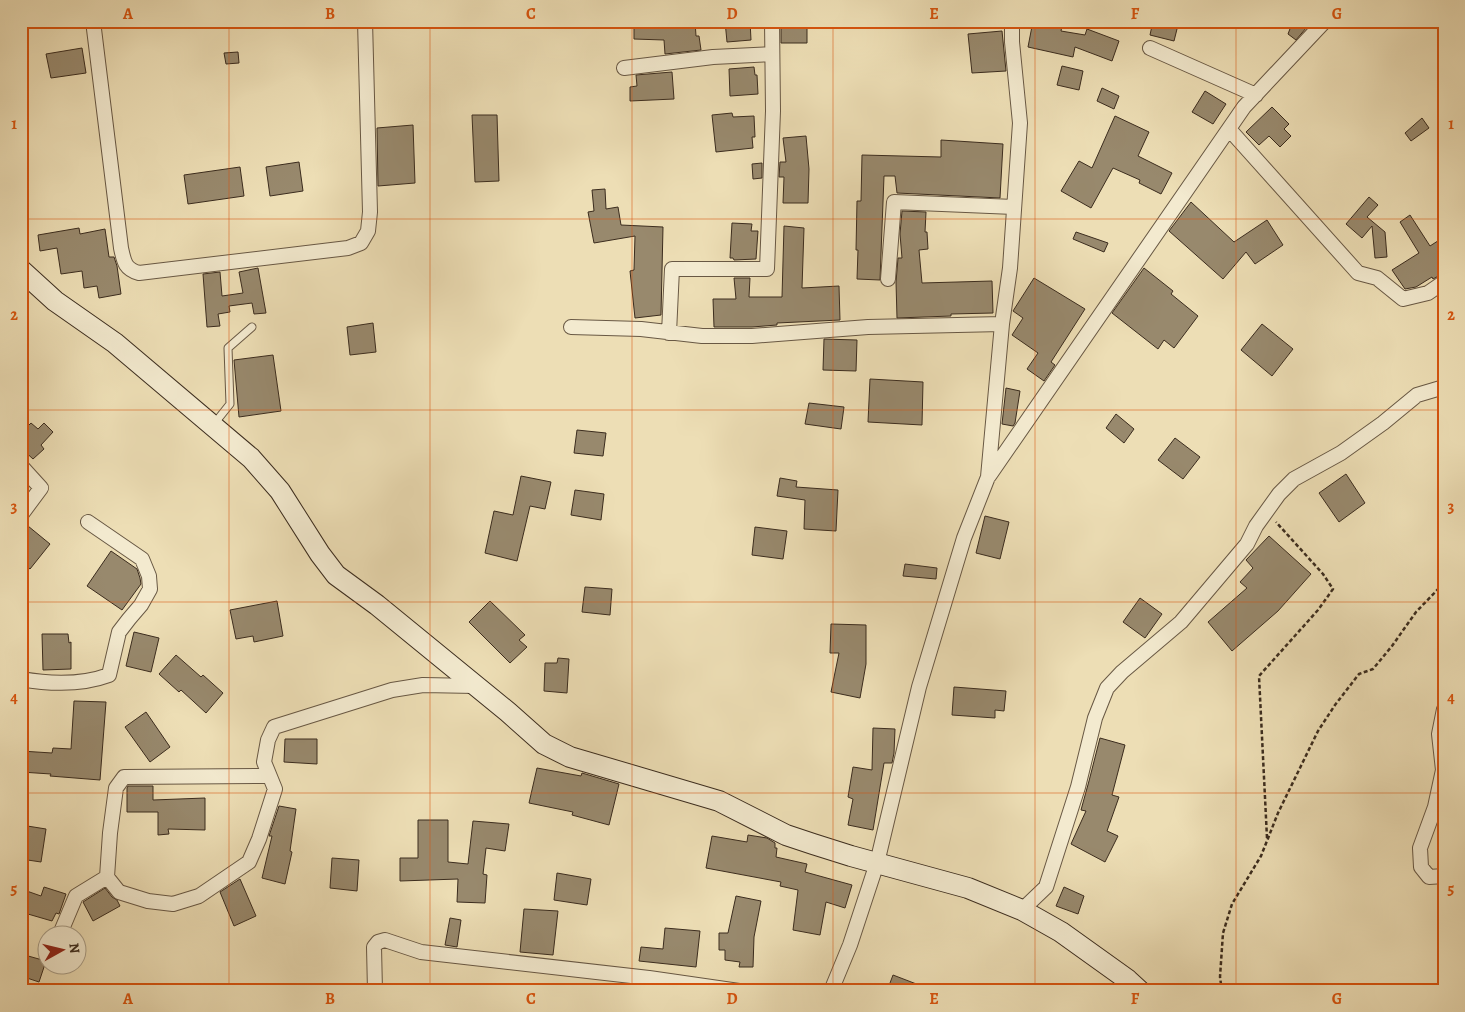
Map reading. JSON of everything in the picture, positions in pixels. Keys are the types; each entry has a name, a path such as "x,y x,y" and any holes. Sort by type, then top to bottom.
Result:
{"street":[{"path":"93,21 124,261 130,270 139,273 348,248 361,243 368,231 370,212 365,21"},
{"path":"669,333 672,269 767,269 773,111 772,21"},
{"path":"988,478 1002,324 1010,268 1020,123 1012,42 1012,21"},
{"path":"830,991 850,945 877,863 919,687 964,538 988,478 1244,107 1325,21"},
{"path":"1150,48 1256,95"},
{"path":"624,68 713,57 772,54"},
{"path":"1229,129 1358,273 1377,278 1402,300 1428,293 1444,282"},
{"path":"888,279 894,202 1014,207"},
{"path":"21,270 55,301 115,343 251,458 280,491 320,554 336,575 377,605 544,744 570,757 719,801 786,835 851,856 968,888 1022,910 1061,932 1128,980 1140,991"},
{"path":"571,327 641,330 702,336 752,336 868,327 1002,324"},
{"path":"1022,910 1046,887 1078,787 1096,718 1107,688 1122,672 1181,622 1247,544 1256,526 1279,494 1294,479 1341,453 1383,423 1417,395 1444,387"},
{"path":"21,466 41,488 21,515"},
{"path":"21,679 53,682 77,681 96,680 109,675 120,632 141,605 150,589 149,576 142,559 88,522"},
{"path":"270,776 124,777 116,788 110,832 107,877 119,892 148,902 173,904 199,896 249,862 259,838 274,789 270,776 264,762 268,740 274,727 392,690 423,685 475,686"},
{"path":"1444,709 1439,734 1443,770 1435,807 1420,848 1421,867 1429,877 1444,876"},
{"path":"64,924 76,896 107,877"},
{"path":"375,991 374,947 378,942 385,940 421,952 649,978 739,991"}],"lane":[{"path":"212,426 230,404 228,348 252,327"}],"path":[{"path":"1266,512 1324,574 1332,589 1318,610 1259,676 1268,840"},
{"path":"1222,991 1220,977 1223,933 1232,904 1261,856 1278,813 1318,731 1358,674 1373,669 1416,612 1444,583"}],"building":[{"path":"634,21 695,21 696,36 699,36 701,50 665,54 664,40 634,39"},
{"path":"725,21 750,21 751,40 727,42"},
{"path":"781,21 807,21 807,43 781,43"},
{"path":"1033,21 1063,21 1061,31 1085,35 1087,29 1119,41 1112,61 1075,47 1073,57 1028,47"},
{"path":"1153,21 1179,21 1174,41 1150,35"},
{"path":"1293,21 1312,21 1296,40 1288,34"},
{"path":"1002,31 1006,71 972,73 968,34"},
{"path":"82,48 86,73 51,78 46,54"},
{"path":"238,52 239,63 226,64 224,53"},
{"path":"1062,66 1083,71 1079,90 1057,85"},
{"path":"754,67 755,75 757,75 758,94 730,96 729,69"},
{"path":"672,72 674,99 630,101 630,87 637,86 636,75"},
{"path":"1102,88 1119,96 1114,109 1097,101"},
{"path":"1205,91 1226,104 1213,124 1192,112"},
{"path":"1272,107 1289,124 1284,129 1291,136 1280,147 1269,136 1259,145 1246,132"},
{"path":"732,113 733,117 754,116 755,137 752,137 753,148 716,152 712,115"},
{"path":"472,115 497,115 499,181 475,182"},
{"path":"1115,116 1149,132 1138,156 1172,173 1161,194 1139,183 1140,180 1113,168 1091,208 1061,191 1079,161 1092,168"},
{"path":"1422,118 1429,128 1411,141 1405,133"},
{"path":"413,125 415,183 378,186 377,128"},
{"path":"806,136 809,169 808,203 783,203 784,177 779,177 780,162 786,162 783,138"},
{"path":"941,140 1003,144 1000,198 897,193 895,176 884,176 880,280 857,279 857,201 861,201 862,155 941,157"},
{"path":"299,162 303,191 270,196 266,167"},
{"path":"762,163 762,178 753,179 752,164"},
{"path":"240,167 244,196 188,204 184,175"},
{"path":"605,189 606,209 618,207 621,225 663,227 661,315 635,318 630,271 634,270 635,236 594,243 588,212 594,211 592,190"},
{"path":"1369,197 1378,205 1367,217 1385,232 1387,257 1375,258 1372,226 1362,238 1346,224"},
{"path":"1191,202 1234,242 1267,220 1283,245 1255,264 1246,252 1223,279 1169,231"},
{"path":"902,211 926,212 925,232 927,232 928,249 919,250 922,283 992,281 993,313 897,318 896,282 898,258 902,258 900,234"},
{"path":"1410,215 1430,246 1444,237 1444,273 1433,279 1432,277 1416,287 1405,289 1392,270 1419,253 1400,222"},
{"path":"732,223 752,224 751,231 758,231 756,259 734,260 730,258"},
{"path":"784,226 804,228 802,288 839,286 840,320 777,323 777,325 752,327 714,327 713,299 736,299 734,278 750,278 749,297 782,297"},
{"path":"79,228 80,234 105,229 109,257 114,257 117,266 121,294 99,298 97,286 84,288 82,271 61,274 57,248 40,251 38,235"},
{"path":"1076,232 1108,243 1104,252 1073,239"},
{"path":"258,268 266,313 254,314 252,303 229,306 230,312 218,314 220,326 207,327 203,274 220,272 222,296 243,293 239,272"},
{"path":"1144,268 1173,291 1171,294 1198,316 1174,348 1164,340 1158,349 1112,313"},
{"path":"1034,278 1085,309 1051,362 1055,365 1044,381 1027,369 1038,353 1012,335 1023,318 1013,311"},
{"path":"373,323 376,352 350,355 347,327"},
{"path":"1262,324 1293,349 1272,376 1241,350"},
{"path":"824,339 857,340 856,371 823,370"},
{"path":"273,355 281,411 239,417 234,360"},
{"path":"870,379 923,382 922,425 868,422"},
{"path":"1006,388 1020,391 1013,426 1002,424"},
{"path":"809,403 844,407 841,429 805,424"},
{"path":"1116,414 1134,429 1124,443 1106,428"},
{"path":"31,423 38,429 44,423 53,432 41,445 44,449 33,459 21,448 21,433"},
{"path":"577,430 606,433 603,456 574,453"},
{"path":"1175,438 1200,457 1183,479 1158,460"},
{"path":"1346,474 1365,503 1339,522 1319,493"},
{"path":"521,476 551,482 545,509 530,506 517,561 485,553 494,511 513,515"},
{"path":"780,478 797,481 796,487 838,490 836,531 804,529 805,500 777,496"},
{"path":"575,490 604,494 601,520 571,515"},
{"path":"985,516 1009,522 1000,559 976,553"},
{"path":"28,526 50,544 30,569 21,562 21,534"},
{"path":"755,527 787,531 783,559 752,555"},
{"path":"1269,536 1311,574 1278,611 1232,651 1208,622 1247,588 1240,582 1253,568 1246,560"},
{"path":"111,551 137,569 140,578 141,584 122,610 87,586"},
{"path":"905,564 937,568 936,579 903,576"},
{"path":"585,587 612,589 610,615 582,612"},
{"path":"1140,598 1162,614 1145,638 1123,622"},
{"path":"277,601 283,636 254,642 253,636 236,639 230,610"},
{"path":"490,601 525,635 519,640 527,647 510,663 469,622"},
{"path":"831,624 866,625 866,664 860,698 831,692 839,653 830,653"},
{"path":"134,632 159,638 151,672 126,666"},
{"path":"42,634 68,634 69,643 71,642 71,669 43,670"},
{"path":"176,655 223,693 206,713 181,690 179,692 159,674"},
{"path":"558,658 569,659 567,693 544,691 545,663 557,663"},
{"path":"954,687 1006,691 1004,711 995,710 995,718 952,715"},
{"path":"74,701 106,702 100,780 21,772 21,751 52,753 53,748 71,749"},
{"path":"146,712 170,747 150,762 125,727"},
{"path":"873,728 895,729 892,763 884,763 873,830 848,825 853,799 848,797 853,767 872,770"},
{"path":"1100,738 1125,745 1112,795 1119,797 1107,831 1118,836 1105,862 1071,844 1086,811 1081,810"},
{"path":"285,739 317,739 317,764 284,762"},
{"path":"537,768 581,776 582,773 619,784 609,825 572,815 573,812 529,803"},
{"path":"128,786 153,786 153,800 205,798 205,830 168,829 169,834 158,835 158,812 127,812"},
{"path":"279,806 296,809 290,851 292,852 285,884 262,878 272,836 269,836"},
{"path":"418,820 448,820 448,862 468,864 473,821 509,824 505,851 486,848 483,874 487,875 485,903 457,902 458,879 400,881 400,858 418,858"},
{"path":"21,825 46,829 41,862 21,859"},
{"path":"748,835 767,838 775,843 775,848 777,848 776,857 807,864 805,872 852,885 845,908 826,902 820,935 793,930 798,890 780,886 781,882 706,868 712,836 747,842"},
{"path":"332,858 359,860 357,891 330,888"},
{"path":"557,873 591,879 587,905 554,900"},
{"path":"240,879 256,916 234,926 220,892"},
{"path":"44,887 66,894 59,914 56,913 52,921 21,912 21,889 41,896"},
{"path":"1064,887 1084,896 1078,914 1056,906"},
{"path":"105,888 117,900 120,906 93,921 83,902"},
{"path":"736,896 761,901 754,937 753,967 739,967 740,962 725,960 725,950 719,950 719,933 728,933"},
{"path":"524,909 558,911 553,955 520,952"},
{"path":"450,918 461,920 457,947 445,945"},
{"path":"665,928 700,931 696,967 639,961 641,947 663,949"},
{"path":"21,954 38,959 38,974 42,974 39,982 21,976"},
{"path":"893,975 932,990 932,991 887,991"}]}
